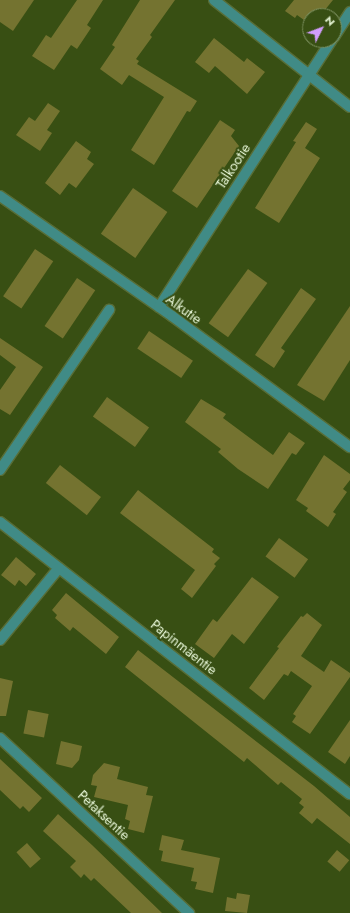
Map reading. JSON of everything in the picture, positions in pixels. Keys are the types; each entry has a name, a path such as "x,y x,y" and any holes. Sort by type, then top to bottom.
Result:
{"street":[{"path":"214,0 350,107"},
{"path":"342,24 350,12"},
{"name":"Talkootie","path":"159,307 327,48"},
{"name":"Alkutie","path":"0,196 159,307 350,447"},
{"path":"0,470 110,310"},
{"name":"Papinmäentie","path":"0,522 350,794"},
{"path":"0,640 59,568"},
{"name":"Petaksentie","path":"0,738 189,913"}],"building":[{"path":"0,0 34,0 13,31 0,22"},
{"path":"77,0 103,0 87,25 91,28 77,49 71,45 54,70 32,56 46,35 51,38"},
{"path":"140,0 175,0 150,35 152,37 136,59 139,61 137,64 197,101 190,112 187,111 154,165 131,150 164,97 129,75 122,85 100,69 115,47 112,45"},
{"path":"294,0 333,0 326,8 302,8 302,19 297,15 295,18 285,11"},
{"path":"214,38 244,62 247,58 265,72 247,94 215,66 209,73 195,62"},
{"path":"48,103 60,111 47,130 52,133 40,151 16,135 29,117 35,121"},
{"path":"220,120 235,130 231,136 239,146 197,208 172,191"},
{"path":"306,122 317,129 305,148 320,158 279,223 255,208 296,142 293,141"},
{"path":"76,141 91,152 87,159 94,164 76,188 69,183 60,195 45,183"},
{"path":"133,188 167,212 135,258 101,234"},
{"path":"35,249 53,261 21,309 3,296"},
{"path":"248,269 267,283 228,337 209,323"},
{"path":"77,278 95,290 63,338 45,326"},
{"path":"301,288 316,299 281,348 285,351 274,368 255,355"},
{"path":"350,306 350,360 324,401 297,385"},
{"path":"149,331 193,361 181,378 137,348"},
{"path":"0,338 43,367 10,415 0,409 0,390 16,367 0,355"},
{"path":"107,397 149,428 135,447 93,416"},
{"path":"201,399 226,414 223,418 273,455 289,432 305,443 296,455 292,453 268,489 238,469 218,452 221,449 185,422"},
{"path":"324,455 350,474 350,480 343,489 347,492 333,512 336,514 328,527 306,511 308,508 296,500"},
{"path":"60,465 101,497 87,515 46,483"},
{"path":"138,490 214,549 212,552 220,558 214,564 216,566 192,598 181,589 195,570 120,513"},
{"path":"279,538 308,559 295,578 265,557"},
{"path":"16,557 36,574 26,586 19,580 15,586 1,575"},
{"path":"252,577 279,597 244,644 232,634 214,658 195,644 213,619 217,622"},
{"path":"66,593 119,637 106,654 73,627 70,631 55,618 57,615 52,610"},
{"path":"307,613 322,625 301,656 324,672 331,660 350,673 350,677 310,734 292,722 296,716 293,714 312,686 291,671 288,676 284,674 264,700 249,688 279,648 277,647 301,616 303,617"},
{"path":"138,650 314,786 350,817 350,844 317,818 312,824 299,813 304,807 299,803 302,799 281,782 278,785 247,758 244,762 125,667"},
{"path":"0,678 13,681 6,716 0,716"},
{"path":"28,710 49,714 44,738 23,734"},
{"path":"350,720 350,756 345,764 328,752"},
{"path":"61,741 82,746 79,760 72,768 56,764"},
{"path":"0,759 42,798 29,812 23,806 20,809 0,790"},
{"path":"104,763 120,767 117,779 148,787 146,795 153,796 144,833 128,829 130,821 125,819 128,805 94,797 97,786 91,785 93,775"},
{"path":"58,814 162,913 131,913 94,878 91,881 84,874 81,878 70,867 76,861 43,831"},
{"path":"162,835 184,840 181,850 220,858 213,893 195,889 197,882 191,881 194,868 161,861 163,851 159,850"},
{"path":"27,843 41,859 30,868 16,852"},
{"path":"337,850 349,860 340,872 327,861"},
{"path":"237,893 250,895 247,913 225,911 227,897 236,899"}]}
